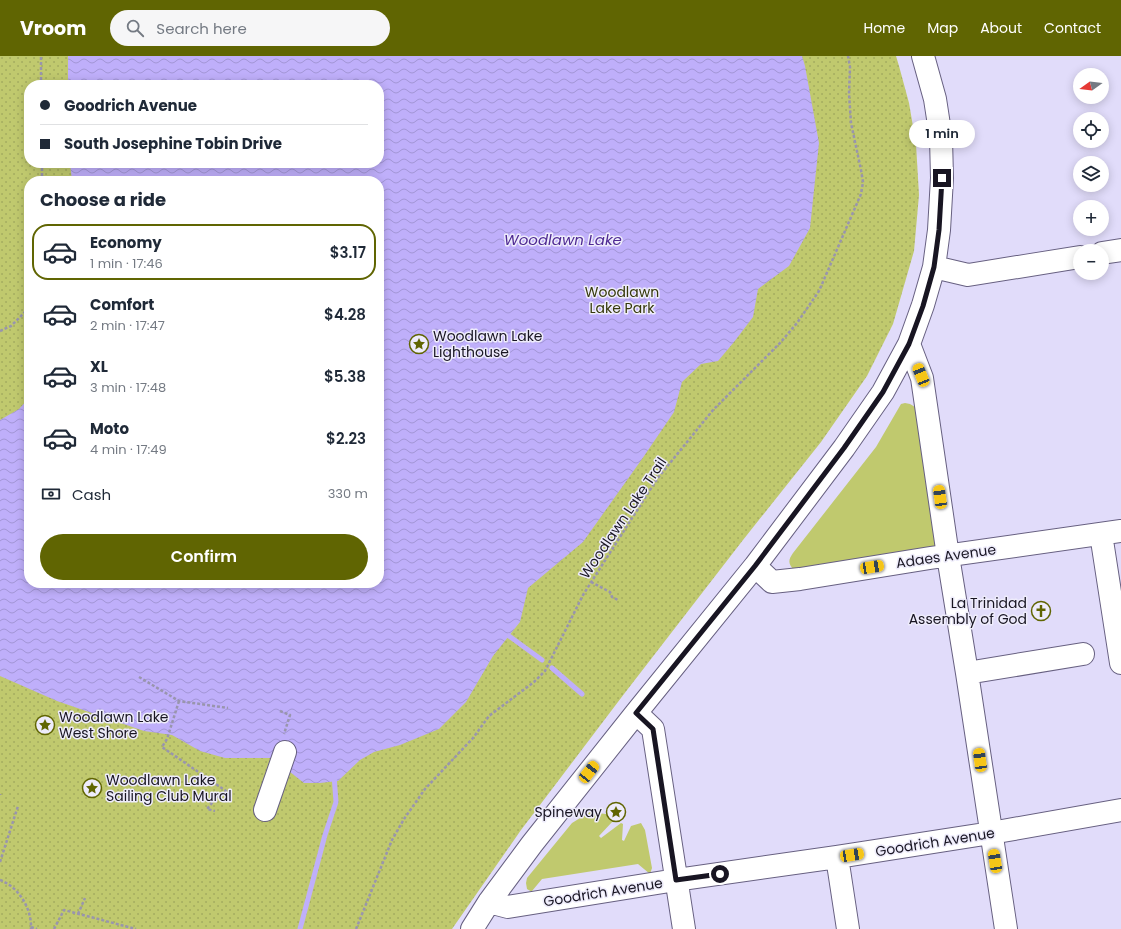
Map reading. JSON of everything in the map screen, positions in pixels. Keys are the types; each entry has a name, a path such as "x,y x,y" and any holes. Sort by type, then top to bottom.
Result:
{"street":[{"path":"472,929 489,902 532,844 755,566 844,448 883,392 909,344 923,306 934,267 939,230 942,178 941,138 935,99 923,56"},
{"path":"1109,252 1121,250"},
{"path":"934,267 968,275 1073,258"},
{"path":"909,344 922,378 1006,929"},
{"path":"1111,532 1121,663"},
{"name":"Adaes Avenue","path":"755,566 772,582 1111,532"},
{"path":"967,672 1083,654"},
{"path":"636,713 653,729 684,929"},
{"path":"265,810 285,752"},
{"name":"Goodrich Avenue","path":"489,902 508,907 676,880 991,833 1121,810"},
{"path":"837,857 848,929"}],"path":[{"path":"41,56 41,80"},
{"name":"Woodlawn Lake Trail","path":"356,929 392,840 425,789 473,738 490,716 534,682 545,671 583,595 657,479 713,410 780,344 797,323 818,291 861,194 863,182 850,123 850,67 848,56"},
{"path":"0,331 11,326 24,313"},
{"path":"591,582 610,592 612,597 618,600"},
{"path":"139,677 179,701 228,708"},
{"path":"179,701 167,738 162,747 226,790 216,798 207,809 215,811"},
{"path":"0,862 18,806"},
{"path":"0,880 4,881 14,889 24,901 29,912 31,928 37,929"},
{"path":"78,914 85,898"},
{"path":"54,929 64,910 136,929"}],"green space":[{"name":"Woodlawn Lake Park","path":"0,56 896,56 909,103 916,144 919,195 914,251 893,324 867,376 821,442 743,540 521,830 452,929 0,929"},
{"path":"905,403 915,407 936,545 933,549 794,570 789,562 793,553 876,447 901,404"},
{"path":"590,812 614,815 613,821 599,836 601,838 621,823 623,824 622,840 624,841 631,826 641,823 645,830 652,868 650,874 638,864 542,879 532,892 527,889 527,878 572,823"}],"water":[{"name":"Woodlawn Lake","path":"68,56 802,56 819,143 810,228 789,266 758,289 753,317 734,342 718,361 701,364 682,382 674,412 583,542 528,588 520,622 493,656 466,702 439,729 400,745 374,752 360,760 338,781 304,783 286,767 272,758 225,758 200,751 172,735 144,731 57,701 0,676 0,420 19,409 24,404 24,588 384,588 384,176 71,176 71,168 384,168 384,80 68,80"}],"waterway":[{"path":"509,636 542,660"},
{"path":"552,668 582,694"},
{"path":"300,929 325,835 336,802 334,775"}],"place":[{"name":"Woodlawn Lake Lighthouse","path":"419,344"},
{"name":"La Trinidad Assembly of God","path":"1041,611"},
{"name":"Woodlawn Lake West Shore","path":"45,725"},
{"name":"Woodlawn Lake Sailing Club Mural","path":"92,788"},
{"name":"Spineway","path":"616,812"}],"route":[{"path":"720,874 676,880 653,729 636,713 755,566 844,448 883,392 909,344 923,306 934,267 939,230 942,178"}]}
